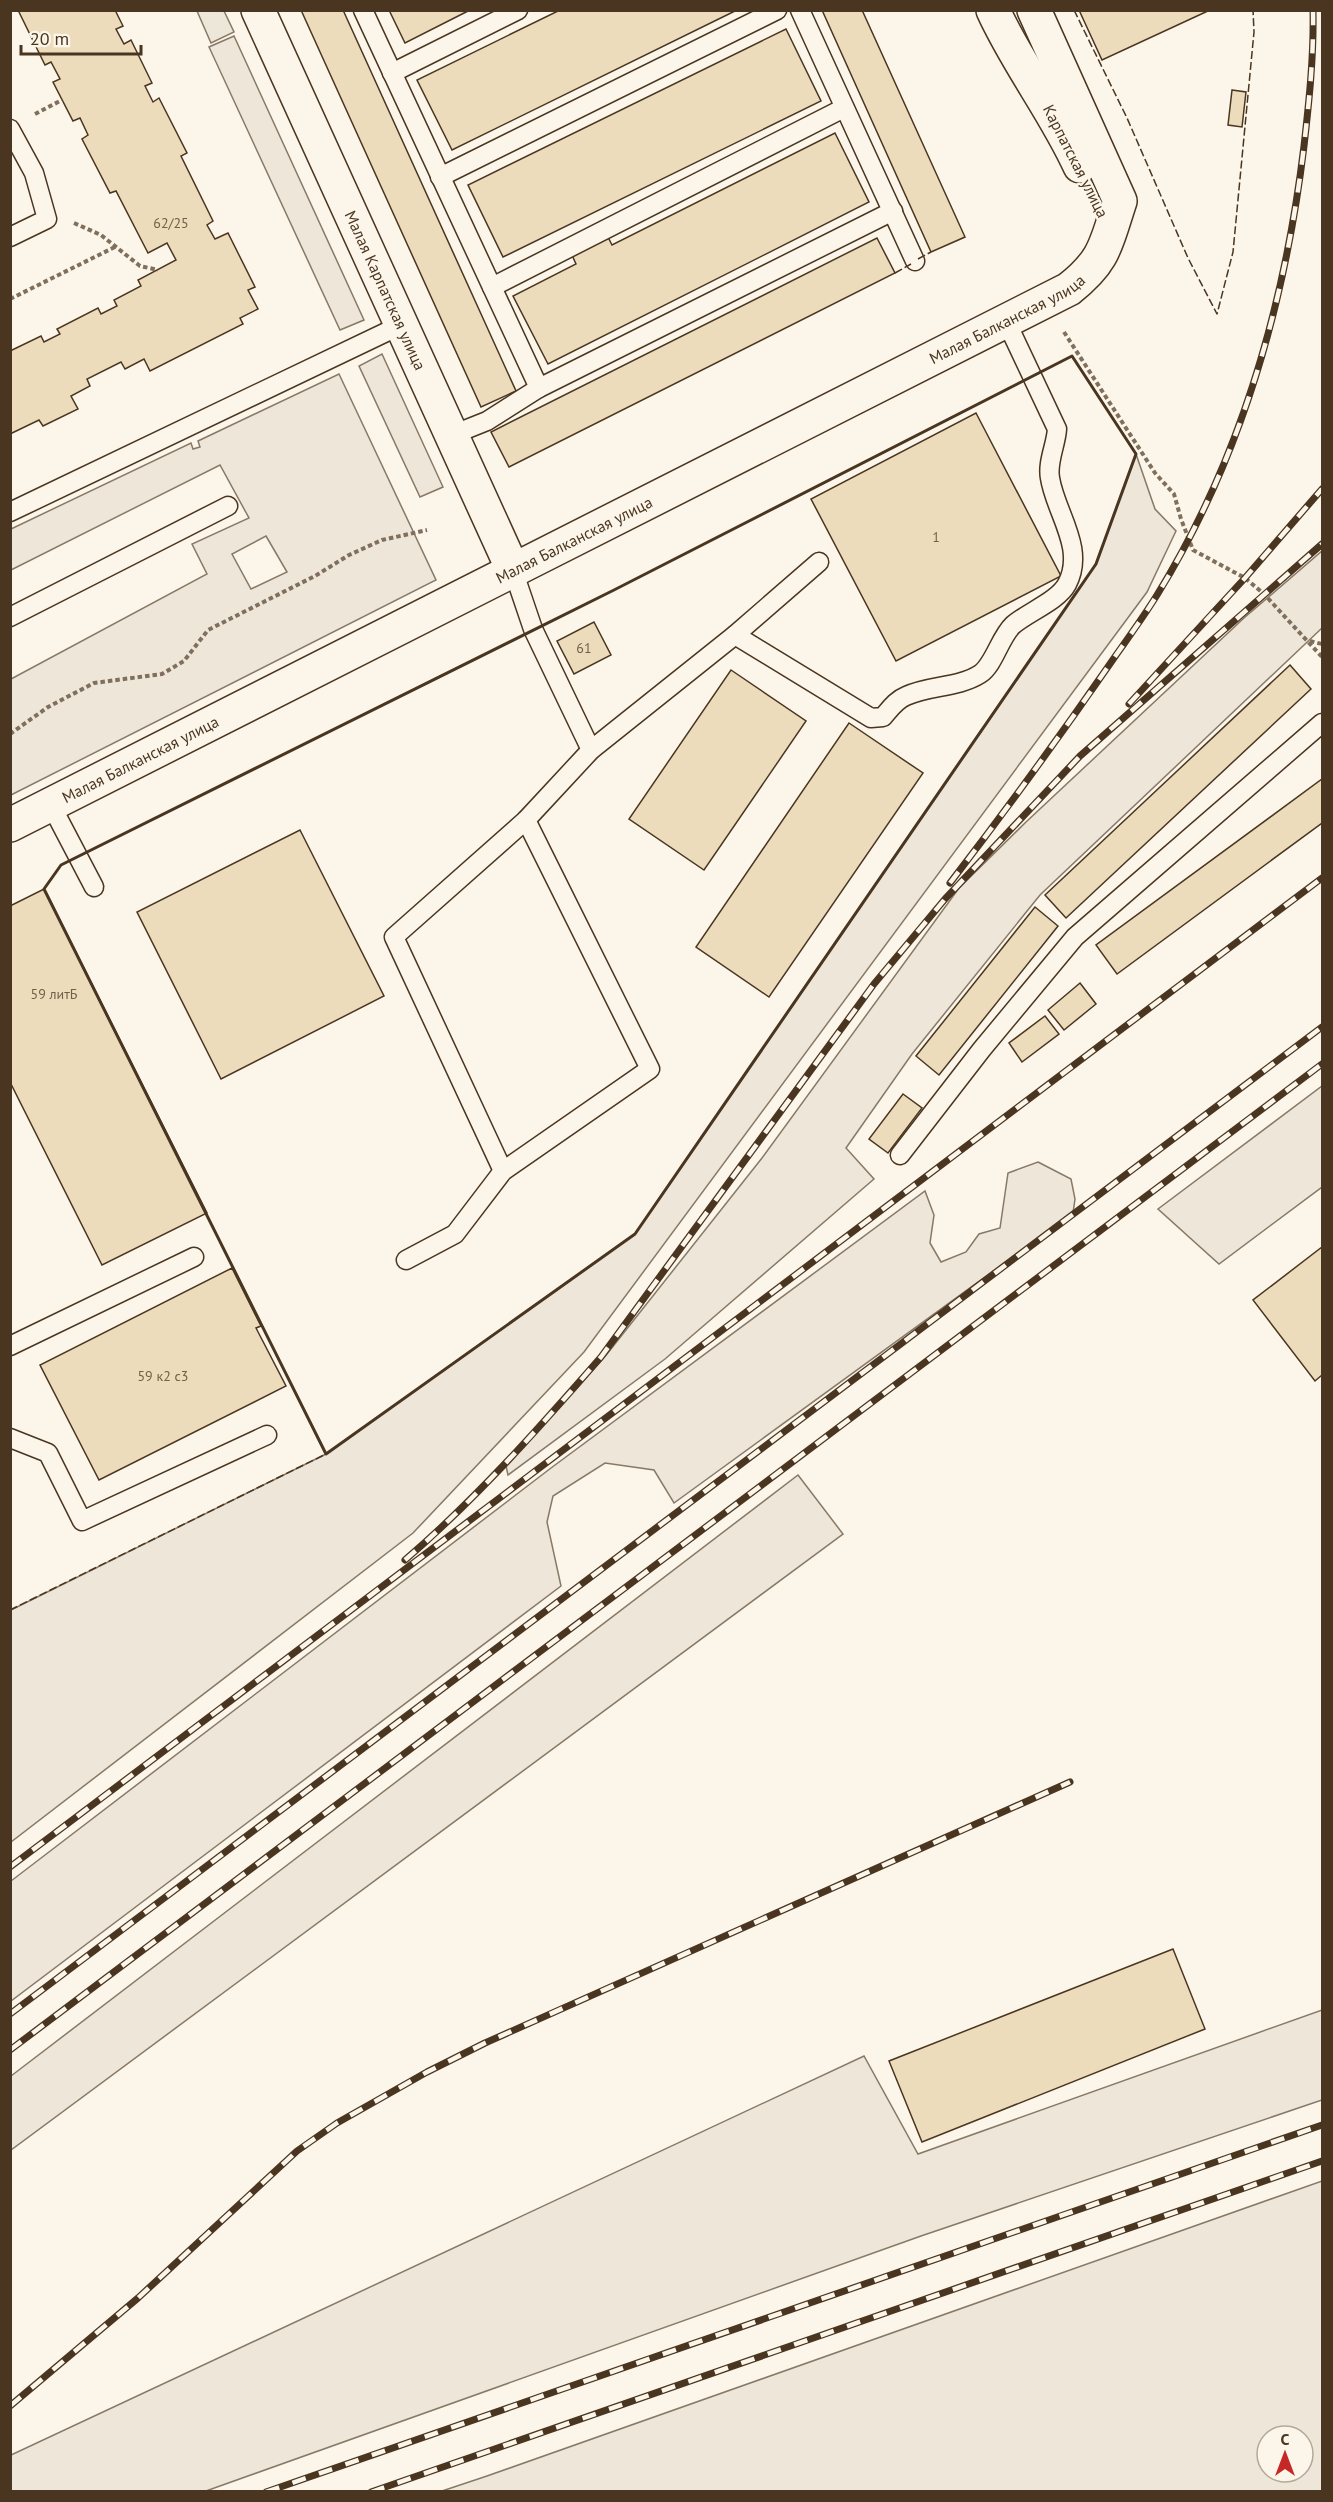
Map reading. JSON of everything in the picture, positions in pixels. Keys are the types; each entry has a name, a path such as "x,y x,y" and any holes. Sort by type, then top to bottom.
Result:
{"street":[{"name":"Малая Карпатская улица","path":"258,10 513,570"},
{"name":"Карпатская улица","path":"993,10 1004,35 1064,131 1111,230"},
{"name":"Карпатская улица","path":"1034,10 1120,201 1111,230"},
{"name":"Малая Балканская улица","path":"10,825 1069,289 1096,265 1111,230"}],"lane":[{"path":"363,10 539,388"},
{"path":"392,73 518,10"},
{"path":"440,177 777,10"},
{"path":"800,10 915,261"},
{"path":"492,287 844,108"},
{"path":"10,129 34,173 47,219 10,237"},
{"path":"452,435 487,421 539,388 893,211"},
{"path":"735,635 871,718 883,717 895,703 906,695 967,681 983,673 1013,626 1053,598 1067,584 1072,552 1068,526 1050,478 1050,461 1055,447 1057,429 1006,321"},
{"path":"10,512 401,325"},
{"path":"10,617 228,506"},
{"path":"503,1171 394,937 526,820 591,750 735,635 819,562"},
{"path":"513,570 533,629 591,750"},
{"path":"900,1155 982,1049 1075,937 1323,723"},
{"path":"51,805 94,887"},
{"path":"406,1260 455,1234 503,1171 650,1069 526,820"},
{"path":"10,1346 194,1257"},
{"path":"10,1438 48,1453 82,1521 267,1435"}],"path":[{"path":"47,219 79,223 118,246 140,266 158,270"},
{"path":"10,299 118,246"},
{"path":"1064,332 1155,473 1174,495 1193,550 1245,578 1276,605 1323,657"},
{"path":"10,734 48,707 94,683 162,674 183,661 208,630 315,576 357,551 382,540 426,530"},
{"path":"1310,641 1323,644"}],"shaded area":[{"path":"197,11 224,11 234,32 211,43"},
{"path":"234,36 364,320 340,330 209,47"},
{"path":"382,354 443,487 420,497 359,366"},
{"path":"339,374 436,580 11,795 11,679 207,574 192,544 249,518 220,465 11,570 11,529 191,443 193,449 200,447 198,441","holes":["266,536 287,572 251,589 232,554"]},
{"path":"1136,454 1155,509 1176,531 1147,592 584,1352 413,1533 11,1842 11,1610 326,1454 635,1234 1096,564"},
{"path":"1322,551 1322,628 1040,895 912,1054 846,1148 874,1179 665,1359 508,1475 506,1466 607,1354 762,1158 959,888 1026,822 1244,618"},
{"path":"1322,1086 1322,1187 1219,1264 1158,1209"},
{"path":"1038,1162 1071,1179 1075,1199 1073,1213 674,1503 654,1470 605,1463 553,1496 547,1522 561,1586 11,2001 11,1881 551,1468 925,1191 934,1215 930,1243 941,1262 966,1252 979,1234 1000,1228 1008,1173"},
{"path":"798,1475 843,1534 11,2150 11,2076"},
{"path":"1322,2010 1322,2100 921,2236 206,2491 11,2491 11,2455 864,2056 918,2154"},
{"path":"1322,2181 1322,2491 442,2491 487,2476"}],"building":[{"path":"18,10 115,10 123,26 116,29 124,44 131,40 152,83 145,86 153,102 159,98 187,153 181,156 213,221 207,225 215,239 228,233 255,287 248,290 258,309 240,318 243,324 150,371 144,359 125,369 121,362 87,379 90,386 71,396 78,409 43,426 39,420 10,434 10,351 41,336 44,342 60,334 57,329 98,308 101,314 117,306 114,300 141,286 138,280 176,260 167,243 148,253 116,191 110,193 82,139 88,135 80,118 73,121 53,82 60,79 51,62 45,65"},
{"path":"301,10 343,10 516,391 481,407"},
{"path":"389,10 470,10 405,43"},
{"path":"560,10 737,10 452,150 417,80"},
{"path":"822,10 862,10 965,237 931,252"},
{"path":"1079,10 1210,10 1102,60"},
{"path":"786,29 821,101 503,257 468,185"},
{"path":"1232,90 1246,92 1242,127 1228,125"},
{"path":"835,133 869,202 548,364 513,296 576,264 571,253 607,235 612,245"},
{"path":"877,238 895,273 509,467 491,432"},
{"path":"976,413 1061,576 896,661 811,499"},
{"path":"594,622 611,655 574,674 557,641"},
{"path":"1290,665 1311,689 1066,918 1045,895"},
{"path":"731,670 806,721 704,870 629,819"},
{"path":"849,723 923,773 769,997 696,947"},
{"path":"1322,779 1322,823 1117,974 1096,945"},
{"path":"300,830 384,996 221,1079 137,912"},
{"path":"44,889 207,1213 102,1265 10,1082 10,906"},
{"path":"1035,907 1058,926 939,1075 916,1056"},
{"path":"1080,983 1096,1004 1064,1030 1048,1010"},
{"path":"1045,1016 1059,1034 1022,1062 1009,1043"},
{"path":"903,1094 922,1108 888,1153 869,1139"},
{"path":"1322,1247 1322,1375 1315,1381 1253,1300"},
{"path":"232,1268 261,1326 256,1328 286,1386 99,1480 40,1365"},
{"path":"1173,1949 1205,2029 922,2142 889,2061"}],"railway":[{"path":"950,883 1048,752 1145,614 1187,543 1213,490 1255,379 1285,264 1296,205 1306,129 1312,61 1313,10"},
{"path":"1129,704 1245,578 1322,489"},
{"path":"405,1560 482,1488 601,1357 874,984 945,899 1080,756 1322,544"},
{"path":"10,1867 1322,878"},
{"path":"10,2014 1322,1027"},
{"path":"10,2050 1322,1064"},
{"path":"10,2406 138,2298 297,2151 337,2123 427,2072 485,2043 1070,1782"},
{"path":"266,2492 1322,2125"},
{"path":"371,2492 1322,2161"}],"fence":[{"path":"1074,10 1127,118 1188,258 1217,314 1233,252 1254,32 1253,10"},
{"path":"918,259 931,252"},
{"path":"895,273 911,264"},
{"path":"10,1610 326,1454"}],"wall":[{"path":"1072,356 1136,454 1096,564 635,1234 326,1454 44,889 61,865 614,590 1072,356"}]}
